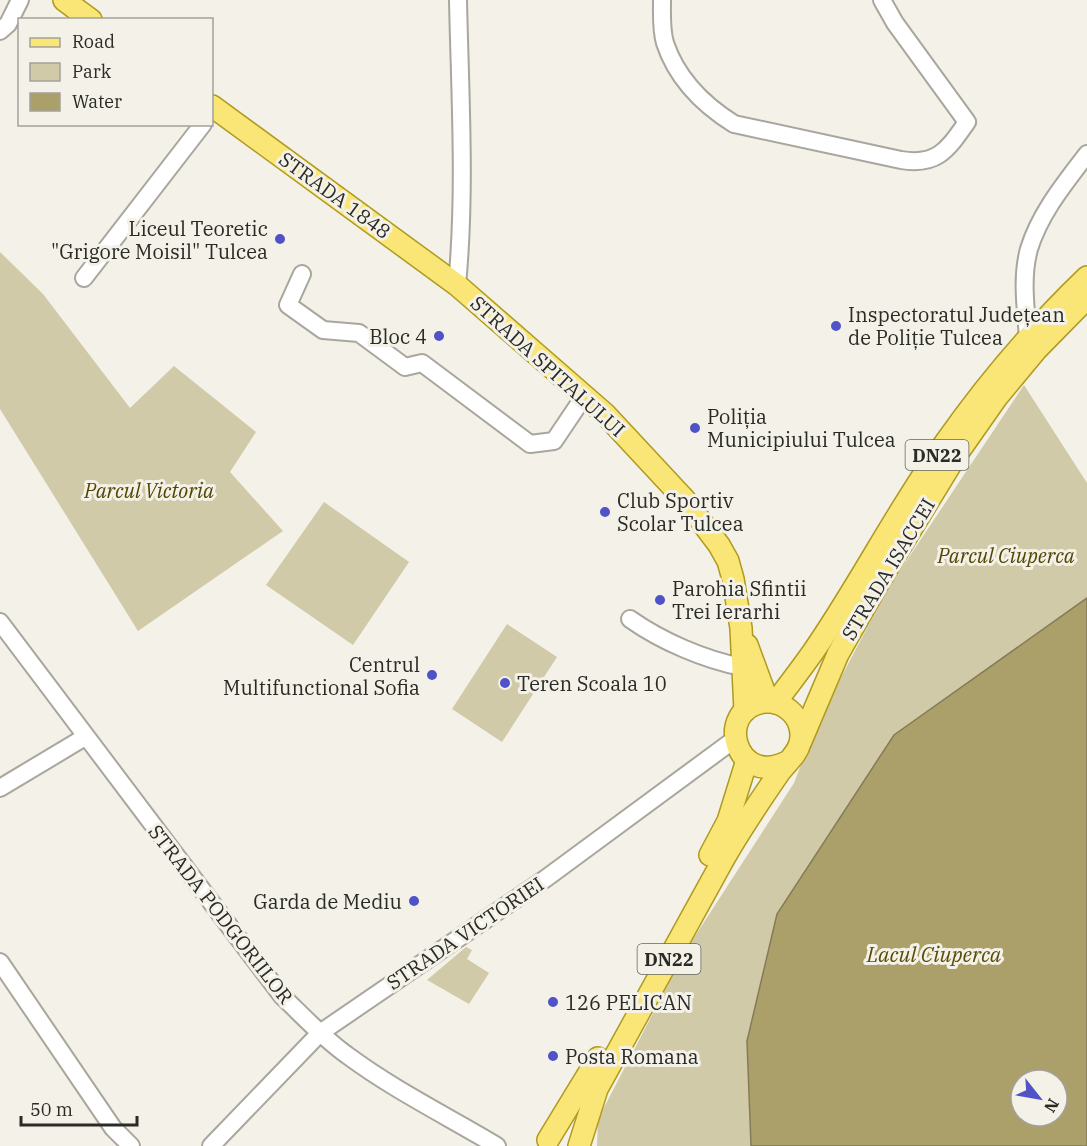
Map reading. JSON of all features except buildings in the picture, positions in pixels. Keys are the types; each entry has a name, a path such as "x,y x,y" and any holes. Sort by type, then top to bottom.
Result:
{"main road":[{"path":"64,0 88,18"},
{"name":"STRADA 1848","path":"213,115 457,285"},
{"name":"STRADA ISACCEI","path":"772,702 813,652 944,445 988,384 1028,338 1087,277"},
{"name":"STRADA SPITALULUI","path":"457,285 585,396 638,447 685,500 719,545 728,561 733,579 741,628 745,711"},
{"name":"STRADA ISACCEI","path":"579,1146 597,1089 740,828 787,762 793,757 838,654 877,585 957,454 997,398 1036,350 1087,298"},
{"name":"STRADA SPITALULUI","path":"741,628 772,702"},
{"path":"787,762 771,768 762,768 747,760 737,747 735,740 737,724 745,711 752,706 772,702 785,706 798,722 801,742"},
{"name":"DN22","path":"541,1143 585,1082 728,821 747,760"},
{"path":"541,1143 564,1142 571,1146"}],"street":[{"path":"0,31 8,24 20,0"},
{"name":"STRADA SPITALULUI","path":"457,285 462,235 458,0"},
{"path":"662,0 664,41 677,70 692,92 712,110 734,124 909,161 934,159 948,148 967,122 882,0"},
{"path":"84,278 200,126"},
{"path":"1028,338 1024,290 1029,250 1042,217 1087,154"},
{"path":"302,274 288,305 324,330 359,333 405,367 422,363 530,444 554,441 585,396"},
{"path":"630,619 649,632 709,658 742,667"},
{"name":"STRADA PODGORIILOR","path":"0,622 282,996 346,1055 497,1146"},
{"path":"0,788 85,737"},
{"name":"STRADA VICTORIEI","path":"211,1146 320,1033 544,879 735,740"},
{"path":"0,962 113,1128 131,1146"}],"green space":[{"name":"Parcul Victoria","path":"0,252 43,294 130,408 174,366 256,432 230,472 283,531 138,631 0,409"},
{"name":"Parcul Ciuperca","path":"1024,385 1087,483 1087,598 894,735 747,1041 751,1146 597,1146 598,1119 686,950 794,783 817,723 887,590"},
{"path":"324,502 409,562 353,645 266,585"},
{"name":"Teren Scoala 10","path":"507,624 557,657 502,742 452,709"},
{"path":"466,947 472,950 467,959 489,973 469,1004 427,980"}],"water":[{"name":"Lacul Ciuperca","path":"1087,598 1087,1146 751,1146 747,1041 777,914 894,735"}],"place":[{"name":"Liceul Teoretic \"Grigore Moisil\" Tulcea","path":"280,239"},
{"name":"Inspectoratul Județean de Poliție Tulcea","path":"836,326"},
{"name":"Bloc 4","path":"439,336"},
{"name":"Poliția Municipiului Tulcea","path":"695,428"},
{"name":"Club Sportiv Scolar Tulcea","path":"605,512"},
{"name":"Parohia Sfintii Trei Ierarhi","path":"660,600"},
{"name":"Centrul Multifunctional Sofia","path":"432,675"},
{"name":"Teren Scoala 10","path":"505,683"},
{"name":"Garda de Mediu","path":"414,901"},
{"name":"126 PELICAN","path":"553,1002"},
{"name":"Posta Romana","path":"553,1056"}]}
